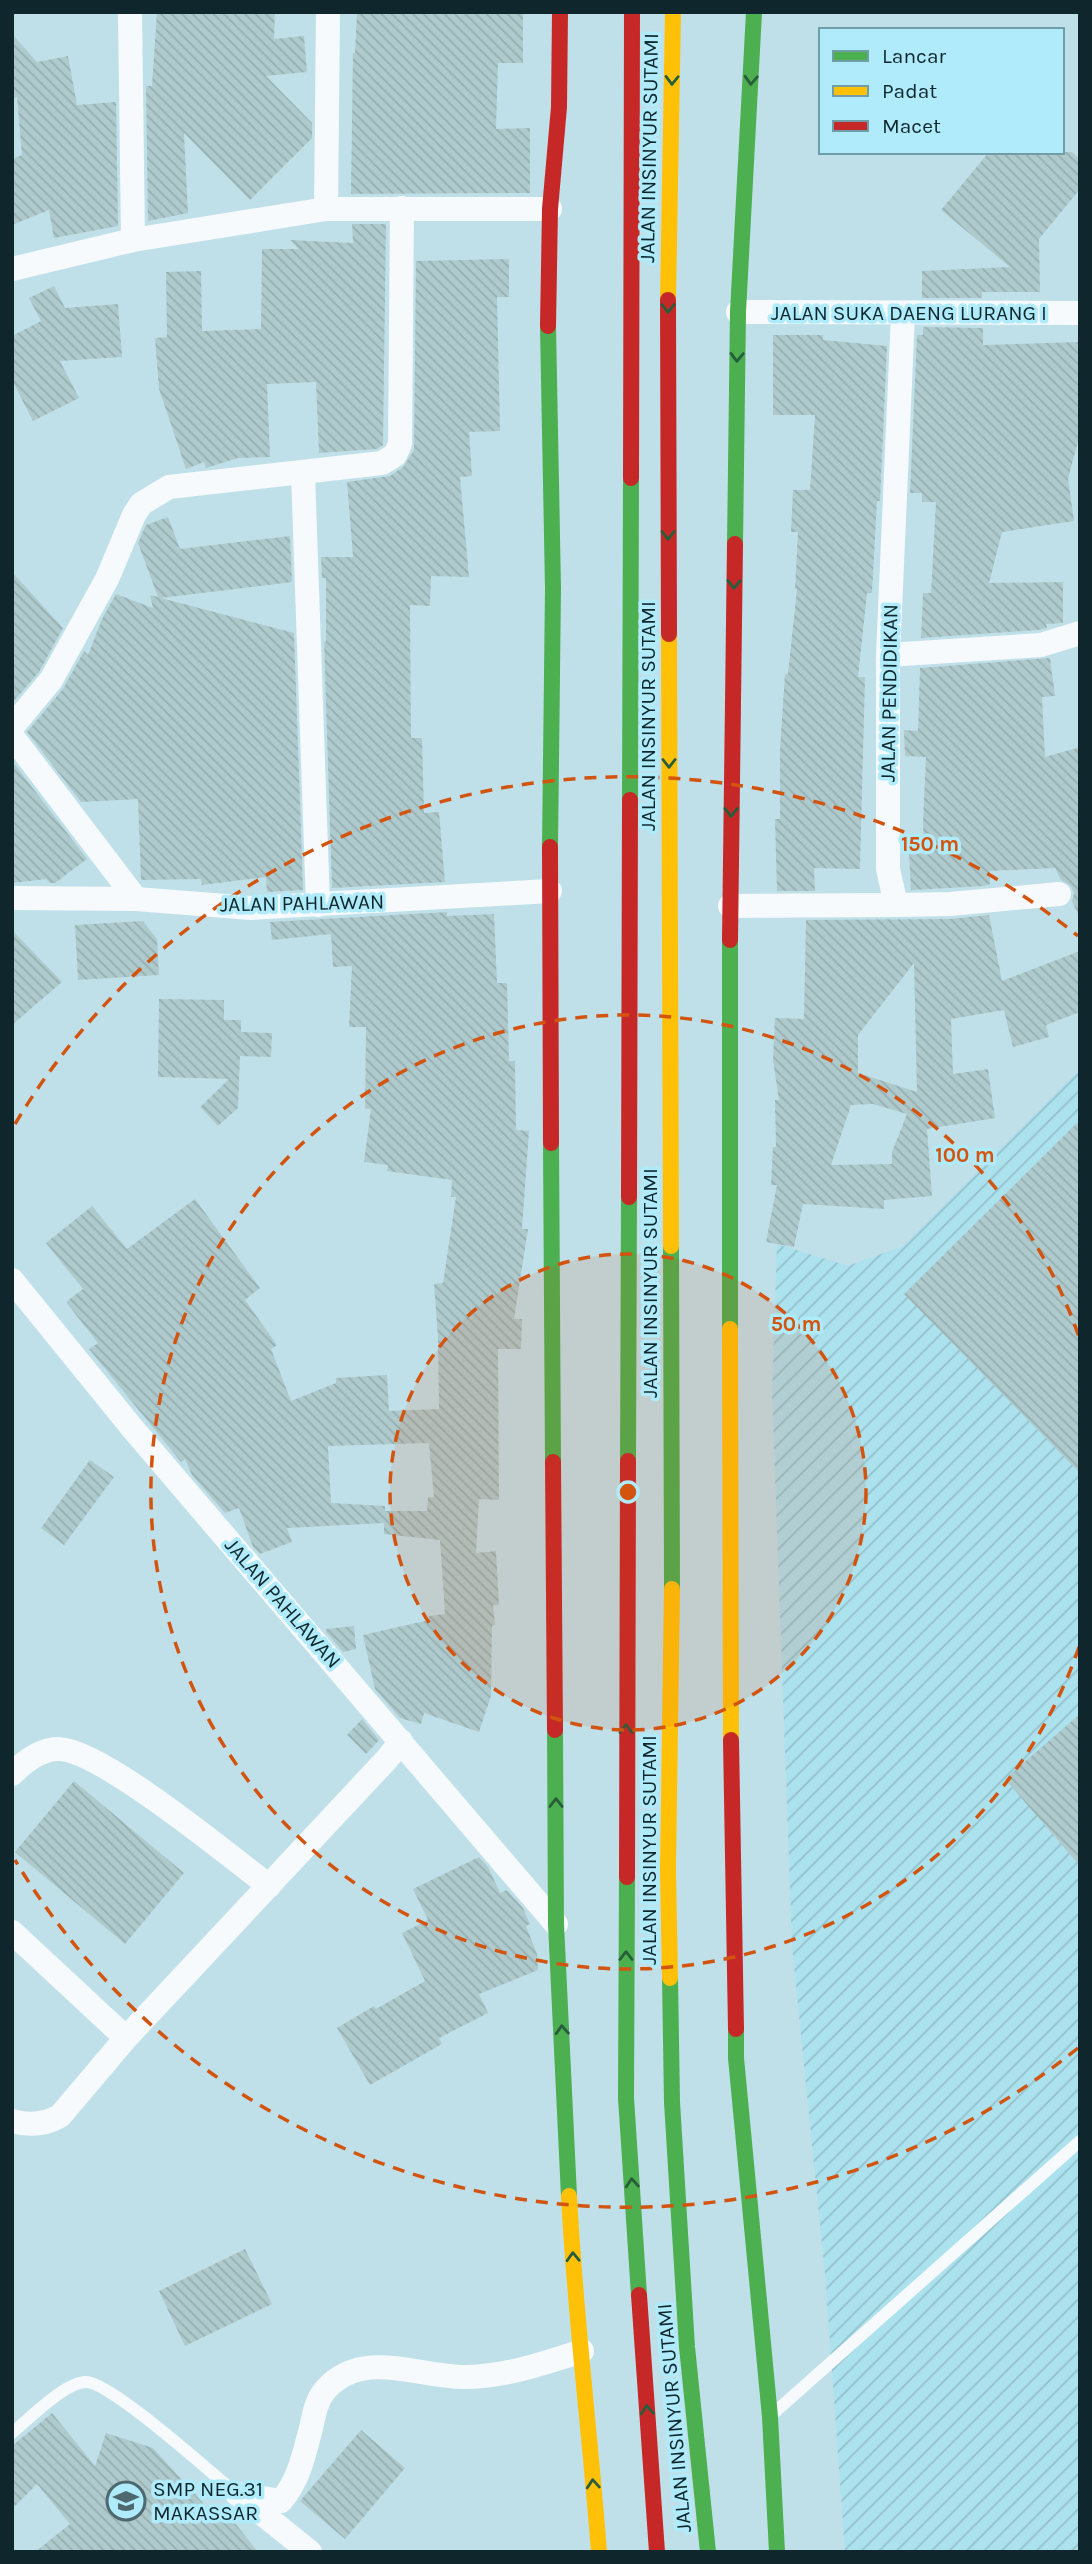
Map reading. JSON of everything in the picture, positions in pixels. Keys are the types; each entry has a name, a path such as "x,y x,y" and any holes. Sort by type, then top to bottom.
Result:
{"main road":[{"path":"559,12 559,107 550,209 548,344 553,601 550,891 556,1924 573,2271 598,2552"},
{"name":"JALAN INSINYUR SUTAMI","path":"632,12 626,2098 657,2552"},
{"name":"JALAN INSINYUR SUTAMI","path":"673,12 668,295 672,1586 668,1883 673,2116 687,2347 708,2552"},
{"path":"754,12 738,312 730,906 730,1638 736,2058 770,2417 777,2552"}],"street":[{"path":"130,12 133,240"},
{"path":"326,209 327,12"},
{"path":"12,727 51,680 107,579 141,505 154,494 169,486 382,463 395,455 400,444 402,208"},
{"path":"12,269 133,240 326,209 550,209"},
{"name":"JALAN SUKA DAENG LURANG I","path":"738,312 1080,313"},
{"name":"JALAN PENDIDIKAN","path":"896,905 888,869 888,655 903,314"},
{"path":"303,473 318,905"},
{"path":"888,655 1041,645 1080,633"},
{"path":"12,736 136,899"},
{"name":"JALAN PAHLAWAN","path":"12,898 136,899 251,908 550,891"},
{"path":"730,906 950,904 1059,894"},
{"name":"JALAN PAHLAWAN","path":"12,1280 133,1429 556,1924"},
{"path":"12,2121 37,2124 60,2116 126,2038 401,1741"},
{"path":"12,1774 42,1752 57,1749 73,1751 102,1766 177,1816 268,1886"},
{"path":"14,1936 126,2038"},
{"path":"237,2494 281,2501 293,2487 299,2473 318,2402 324,2391 355,2370 389,2367 467,2378 497,2374 582,2350"},
{"path":"237,2494 310,2552"}],"lane":[{"path":"770,2417 1080,2141"},
{"path":"12,2433 70,2386 88,2382 114,2394 237,2494"}],"shaded area":[{"path":"1080,1069 1080,2552 845,2552 825,2274 792,1946 772,1391 777,1244 848,1266 903,1246"}],"building":[{"path":"157,12 275,12 274,39 304,36 307,72 266,76 312,123 312,138 250,200 184,133 188,213 148,221 146,86 152,86"},
{"path":"357,12 523,12 523,63 498,63 496,129 530,128 530,193 351,194 353,53"},
{"path":"12,34 37,62 68,56 77,105 116,102 118,226 54,238 49,210 12,225 12,159 22,155 17,97 12,98"},
{"path":"1072,152 1080,159 1080,189 1039,239 1040,292 982,292 982,298 922,298 922,271 1010,267 941,210 987,154"},
{"path":"352,224 386,224 383,445 377,449 319,453 316,382 267,384 270,457 238,458 206,468 204,462 186,469 159,389 155,338 167,337 166,272 201,271 202,331 261,329 262,249 299,249 290,240 353,243"},
{"path":"509,259 509,297 497,297 500,431 469,432 472,476 460,477 469,577 431,576 430,606 410,605 411,738 422,738 424,813 439,812 445,882 332,888 324,641 326,642 326,578 322,578 321,557 353,557 347,482 390,476 403,467 414,450 416,261"},
{"path":"54,286 65,308 118,304 122,357 60,361 79,398 33,421 12,380 12,336 41,321 29,298"},
{"path":"923,327 983,328 983,345 1079,342 1078,441 1068,479 1074,521 1002,532 989,583 1063,582 1063,623 1046,624 1047,628 1038,630 921,638 923,593 931,593 936,502 922,502 922,493 910,493 917,335 923,335"},
{"path":"773,335 823,335 823,340 887,346 880,501 877,501 872,593 867,593 858,677 865,677 860,869 814,868 815,891 777,891 775,819 780,819 780,750 785,674 788,674 797,589 798,532 791,532 793,490 810,490 815,415 773,415"},
{"path":"168,517 180,549 290,536 292,582 161,598 294,633 303,890 267,892 266,877 202,885 201,879 141,880 138,799 81,802 27,732 63,689 84,651 88,655 102,619 116,594 153,608 150,595 158,597 138,543 146,525"},
{"path":"12,572 63,628 39,672 12,703"},
{"path":"1050,658 1055,696 1042,697 1045,757 1080,747 1080,918 1072,901 1074,893 1071,886 1061,880 1055,868 990,871 990,884 984,886 911,890 909,854 924,853 926,757 905,756 904,730 918,731 920,668"},
{"path":"12,761 87,859 55,883 46,879 12,883"},
{"path":"447,912 447,916 494,914 497,983 507,983 509,1061 515,1061 516,1130 529,1131 522,1229 528,1229 514,1319 522,1319 521,1349 498,1349 499,1500 479,1499 476,1553 496,1551 499,1605 493,1605 495,1625 492,1626 491,1696 479,1732 424,1713 421,1724 400,1718 375,1689 363,1635 445,1614 440,1540 384,1534 384,1523 287,1528 292,1542 260,1554 253,1547 239,1508 225,1513 192,1475 185,1459 181,1462 89,1349 98,1343 66,1302 83,1289 46,1243 92,1206 127,1249 195,1199 260,1288 245,1300 277,1345 271,1349 291,1401 336,1383 336,1378 387,1375 389,1411 439,1409 434,1284 443,1283 456,1197 451,1197 452,1180 387,1171 388,1165 364,1162 371,1109 365,1109 366,1027 349,1027 352,966 333,967 331,934 272,940 270,922","holes":["429,1443 434,1497 428,1497 427,1511 385,1511 385,1506 331,1503 328,1446"]},
{"path":"989,915 1002,981 1080,951 1080,1012 1046,1025 1049,1037 1013,1047 1004,1010 951,1019 953,1074 988,1069 995,1118 927,1129 932,1196 884,1200 884,1209 803,1204 794,1247 766,1242 777,1185 771,1185 773,1147 776,1147 775,1100 779,1100 773,1060 775,1018 804,1019 806,920 950,919","holes":["914,963 917,1092 858,1073 858,1035","873,1104 907,1114 892,1152 892,1164 831,1165 851,1105"]},
{"path":"143,921 157,939 159,975 78,980 75,925"},
{"path":"12,930 62,982 12,1025"},
{"path":"159,999 224,1000 224,1020 241,1020 241,1032 272,1033 271,1057 240,1056 238,1108 218,1126 200,1107 229,1079 158,1077"},
{"path":"1080,1120 1080,1473 904,1294"},
{"path":"90,1460 114,1477 64,1545 41,1528"},
{"path":"354,1626 356,1649 343,1652 326,1632 326,1629"},
{"path":"1080,1714 1080,1866 1005,1779"},
{"path":"362,1719 379,1740 366,1754 347,1735"},
{"path":"74,1781 184,1873 125,1944 15,1852"},
{"path":"479,1857 488,1867 500,1893 507,1890 523,1908 530,1924 526,1926 537,1954 538,1970 479,1994 488,2013 439,2038 442,2044 370,2085 337,2028 425,1981 402,1933 428,1920 413,1889"},
{"path":"245,2249 272,2304 185,2346 159,2291"},
{"path":"52,2413 95,2466 106,2433 153,2448 214,2515 223,2508 258,2552 35,2552 70,2524 37,2484 12,2509 12,2446"},
{"path":"361,2430 405,2468 345,2539 300,2501"}],"traffic: fast":[{"path":"735,544 738,312 754,12"},
{"path":"548,326 553,588 550,847"},
{"path":"630,800 631,478"},
{"path":"730,940 730,1329"},
{"path":"551,1143 553,1462"},
{"path":"628,1461 629,1197"},
{"path":"671,1246 672,1589"},
{"path":"555,1730 556,1924 569,2196"},
{"path":"627,1877 626,2098 639,2295"},
{"path":"670,1978 672,2102 687,2347 708,2552"},
{"path":"736,2029 736,2058 770,2417 777,2552"}],"traffic: slow":[{"path":"668,300 673,12"},
{"path":"669,634 671,1246"},
{"path":"730,1329 731,1740"},
{"path":"670,1978 668,1869 672,1589"},
{"path":"569,2196 599,2552"}],"traffic: jam":[{"path":"548,326 550,209 559,107 560,12"},
{"path":"631,478 632,12"},
{"path":"668,300 669,634"},
{"path":"730,940 735,544"},
{"path":"629,1197 630,800"},
{"path":"550,847 551,1143"},
{"path":"627,1877 628,1461"},
{"path":"553,1462 555,1730"},
{"path":"731,1740 736,2029"},
{"path":"639,2295 657,2552"}],"place":[{"name":"SMP NEG.31 MAKASSAR","path":"126,2501"}]}
